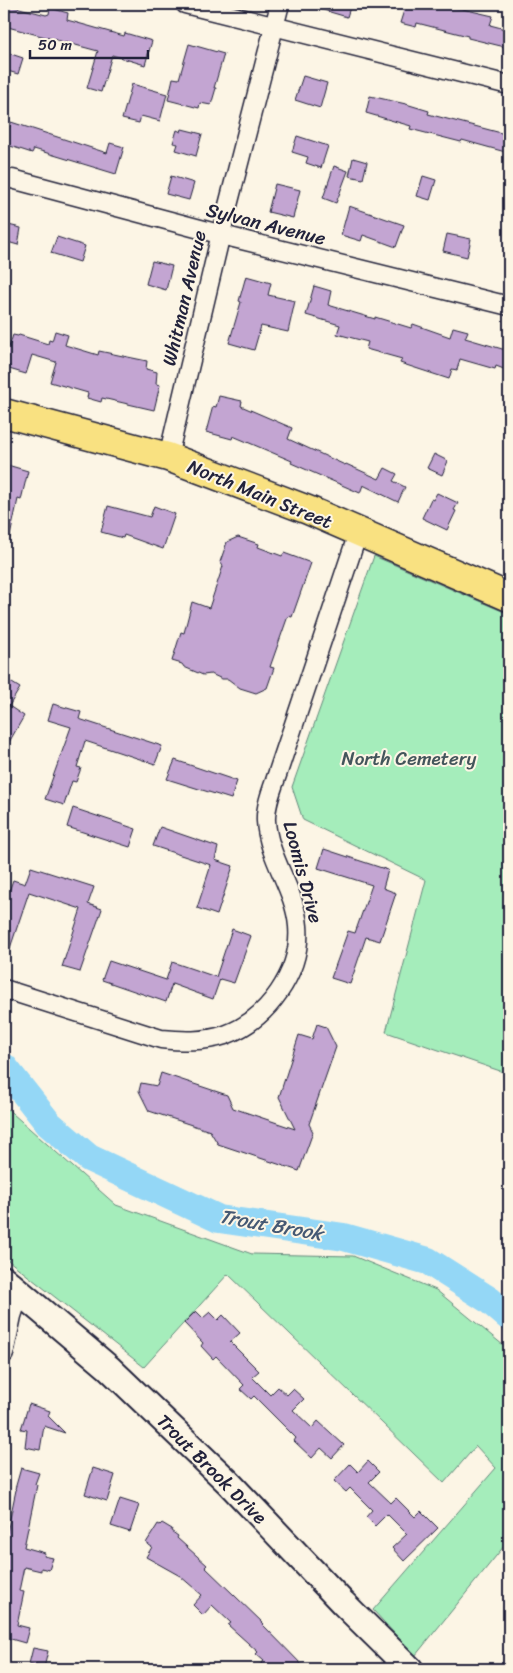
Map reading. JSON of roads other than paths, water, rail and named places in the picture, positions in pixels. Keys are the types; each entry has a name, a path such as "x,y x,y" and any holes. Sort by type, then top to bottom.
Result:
{"main road":[{"name":"North Main Street","path":"4,413 168,458 308,510 509,597"},
{"name":"Trout Brook Drive","path":"12,1285 109,1368 228,1482 343,1603 410,1669"}],"street":[{"path":"185,4 509,85"},
{"name":"Whitman Avenue","path":"168,458 221,235 280,4"},
{"name":"Sylvan Avenue","path":"12,180 221,235 509,306"},
{"name":"Loomis Drive","path":"4,989 161,1039 183,1041 216,1037 242,1027 262,1013 281,989 294,960 298,944 298,925 293,902 270,844 266,820 278,769 358,533"},
{"path":"4,1354 12,1316 12,1285"}],"waterway":[{"name":"Trout Brook","path":"4,1067 49,1124 89,1158 219,1219 344,1237 428,1261 489,1300 509,1317"}],"park label":[{"name":"North Cemetery","path":"409,758"}]}
